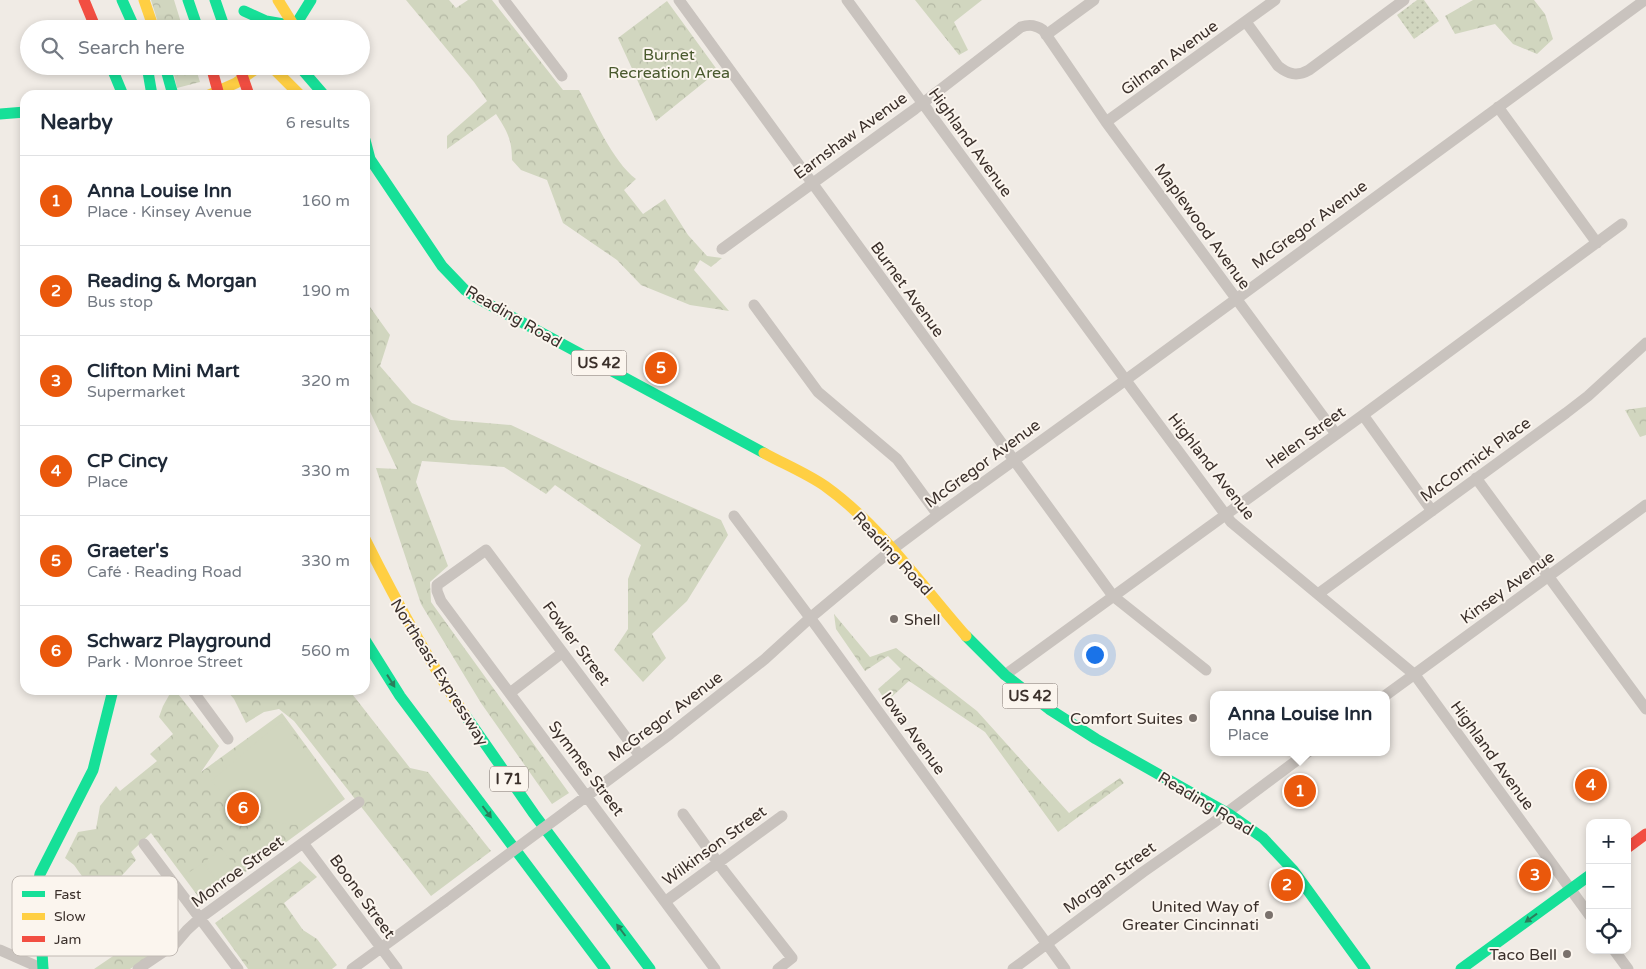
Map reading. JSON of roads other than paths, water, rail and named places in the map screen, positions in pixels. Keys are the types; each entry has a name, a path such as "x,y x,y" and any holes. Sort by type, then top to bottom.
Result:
{"main road":[{"path":"84,0 92,20"},
{"path":"122,0 131,20"},
{"path":"144,0 151,20"},
{"path":"188,0 195,20"},
{"path":"202,0 223,20"},
{"path":"214,0 222,20"},
{"path":"226,0 231,20"},
{"path":"234,0 254,20"},
{"path":"278,0 289,20"},
{"path":"299,20 311,0"},
{"path":"244,11 264,20"},
{"path":"115,75 121,90"},
{"path":"149,75 151,90"},
{"path":"167,75 172,90"},
{"path":"213,75 217,90"},
{"path":"243,75 249,90"},
{"path":"247,75 250,90"},
{"path":"220,90 236,83 247,75"},
{"path":"280,75 295,90"},
{"path":"309,75 325,90"},
{"path":"326,80 328,90"},
{"path":"0,114 20,112"},
{"name":"Reading Road","path":"370,160 442,266 465,290 824,484 863,517 894,548 971,642 1028,694 1238,820 1280,854 1302,881 1365,969"},
{"name":"Northeast Expressway","path":"370,545 384,579 428,658 484,744 650,969"},
{"name":"I 71","path":"370,648 400,696 605,969"},
{"path":"40,876 93,770 112,695"},
{"path":"1631,845 1646,834"},
{"path":"1461,969 1586,878"},
{"path":"42,956 43,969"}],"street":[{"path":"504,0 562,76"},
{"name":"Burnet Avenue","path":"678,0 1113,596 1206,670"},
{"name":"Highland Avenue","path":"847,0 1125,380 1232,522 1415,675 1586,911"},
{"path":"1046,35 1094,0"},
{"name":"Gilman Avenue","path":"1106,122 1275,0"},
{"path":"1246,22 1278,66 1295,74 1304,73 1404,0"},
{"name":"McGregor Avenue","path":"352,969 640,756 757,665 894,548 938,515 1645,0"},
{"name":"Earnshaw Avenue","path":"722,248 923,103 1022,27 1027,25 1038,27 1046,35"},
{"name":"Maplewood Avenue","path":"1046,35 1106,122 1336,434"},
{"path":"1498,107 1597,243"},
{"name":"Helen Street","path":"1005,675 1622,224"},
{"path":"754,305 818,392 897,459 938,515"},
{"name":"McCormick Place","path":"1318,594 1588,396 1646,343"},
{"path":"1363,415 1432,511"},
{"path":"1476,478 1646,709"},
{"name":"Kinsey Avenue","path":"1390,692 1646,505"},
{"name":"Iowa Avenue","path":"734,516 1065,969"},
{"name":"Fowler Street","path":"437,585 486,550 640,756"},
{"name":"Symmes Street","path":"437,585 437,591 442,601 666,900 715,969"},
{"path":"510,693 562,653"},
{"path":"196,695 228,739"},
{"path":"1226,813 1303,756"},
{"name":"Monroe Street","path":"178,940 200,918 359,802"},
{"name":"Morgan Street","path":"1013,969 1226,813"},
{"path":"683,814 792,958 778,969"},
{"name":"Wilkinson Street","path":"666,900 782,816"},
{"name":"Boone Street","path":"304,843 396,969"},
{"path":"144,844 168,876"},
{"path":"178,889 238,969"},
{"path":"0,950 12,955"},
{"path":"1617,954 1628,969"},
{"path":"14,956 43,969"},
{"name":"Monroe Street","path":"138,969 157,956"}],"place":[{"name":"Graeter's","path":"661,368"},
{"name":"Shell","path":"894,619"},
{"name":"Comfort Suites","path":"1193,718"},
{"name":"CP Cincy","path":"1591,785"},
{"name":"Anna Louise Inn","path":"1300,791"},
{"name":"Schwarz Playground","path":"243,808"},
{"name":"Clifton Mini Mart","path":"1535,875"},
{"name":"Reading & Morgan","path":"1287,885"},
{"name":"United Way of Greater Cincinnati","path":"1269,915"},
{"name":"Taco Bell","path":"1567,954"}],"park label":[{"name":"Burnet Recreation Area","path":"669,63"}]}
